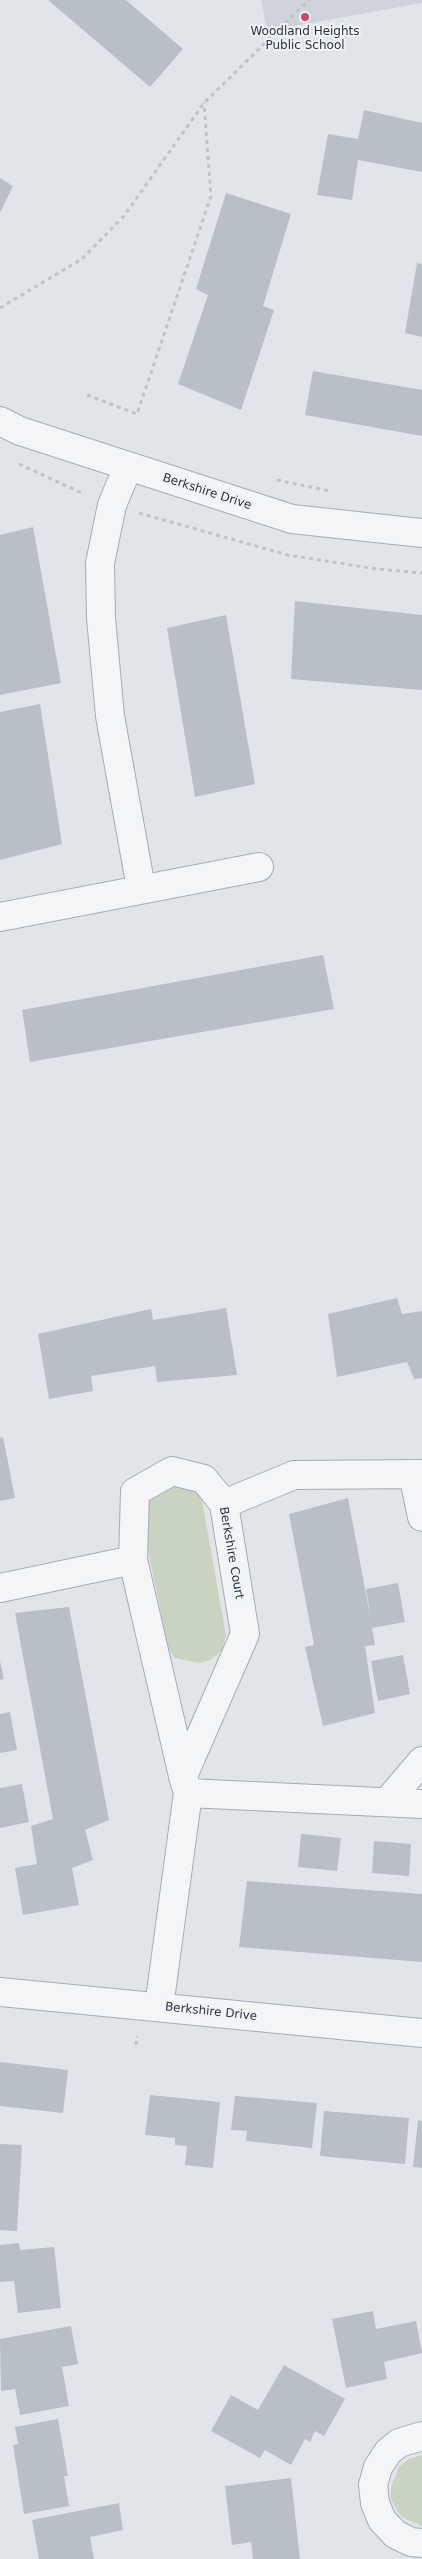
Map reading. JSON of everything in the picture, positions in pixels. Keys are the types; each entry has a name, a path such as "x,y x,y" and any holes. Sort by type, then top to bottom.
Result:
{"street":[{"name":"Berkshire Drive","path":"0,421 20,431 292,519 422,533"},
{"path":"128,467 112,505 100,563 101,618 110,716 141,888"},
{"path":"0,916 258,867"},
{"name":"Berkshire Court","path":"159,2007 185,1784 245,1634 224,1504 204,1479 172,1471 134,1492 133,1560 185,1784"},
{"path":"224,1504 294,1475 418,1474 422,1517"},
{"path":"0,1588 133,1560"},
{"path":"387,1802 422,1761"},
{"path":"185,1784 422,1804"},
{"name":"Berkshire Drive","path":"0,1992 422,2033"},
{"path":"422,2436 399,2443 388,2452 378,2467 373,2485 374,2503 382,2520 395,2534 411,2542 422,2543"}],"path":[{"path":"0,308 82,260 124,216 204,103 309,0"},
{"path":"87,395 137,414 211,196 204,103"},
{"path":"17,464 112,505 185,528 288,555 377,569 422,573"},
{"path":"268,479 333,491"}],"shaded area":[{"name":"Woodland Heights Public School","path":"261,0 422,0 422,3 267,31"}],"green space":[{"path":"173,1484 195,1491 202,1500 226,1636 222,1650 212,1659 200,1663 175,1658 168,1648 143,1525 149,1495"},
{"path":"422,2455 422,2526 403,2518 391,2499 391,2487 399,2467 409,2459"}],"building":[{"path":"48,0 126,0 183,49 150,87"},
{"path":"364,110 422,123 422,172 358,160 352,200 317,195 328,134 358,139"},
{"path":"0,178 13,186 0,213"},
{"path":"226,193 291,214 263,306 274,310 241,410 178,384 208,295 196,289"},
{"path":"417,263 422,264 422,337 405,333"},
{"path":"313,371 422,390 422,436 305,415"},
{"path":"33,527 61,683 0,695 0,535"},
{"path":"295,601 422,615 422,690 291,679"},
{"path":"226,615 255,784 195,797 167,628"},
{"path":"40,704 62,844 0,860 0,712"},
{"path":"323,955 334,1009 30,1062 22,1010"},
{"path":"397,1298 402,1314 422,1311 422,1378 414,1379 407,1362 337,1377 328,1314"},
{"path":"226,1308 237,1375 157,1382 155,1366 91,1376 93,1391 49,1399 38,1334 151,1309 153,1320"},
{"path":"3,1437 15,1498 0,1501 0,1438"},
{"path":"348,1498 372,1626 366,1589 398,1583 405,1622 372,1628 375,1645 365,1646 375,1713 323,1726 305,1647 314,1645 289,1514"},
{"path":"69,1607 109,1820 85,1830 93,1860 72,1868 79,1905 23,1915 15,1868 37,1864 31,1826 53,1819 15,1613"},
{"path":"403,1655 410,1694 378,1701 371,1661"},
{"path":"0,1661 4,1679 0,1680"},
{"path":"10,1712 17,1750 0,1753 0,1714"},
{"path":"22,1784 29,1822 0,1828 0,1788"},
{"path":"301,1834 341,1838 337,1871 298,1867"},
{"path":"374,1841 411,1844 409,1876 372,1873"},
{"path":"247,1881 422,1894 422,1962 239,1947"},
{"path":"0,2062 68,2070 63,2113 0,2106"},
{"path":"150,2095 220,2102 213,2168 185,2165 187,2146 175,2145 175,2138 145,2135"},
{"path":"235,2096 317,2103 312,2148 246,2141 247,2131 231,2130"},
{"path":"324,2111 409,2118 405,2164 320,2156"},
{"path":"418,2120 422,2121 422,2168 413,2167"},
{"path":"0,2144 22,2145 17,2231 0,2230"},
{"path":"19,2243 20,2250 54,2247 61,2308 18,2313 14,2281 0,2282 0,2245"},
{"path":"373,2311 376,2329 416,2321 422,2353 384,2362 387,2379 346,2388 332,2319"},
{"path":"71,2326 78,2364 62,2367 69,2406 20,2415 15,2389 1,2391 0,2339"},
{"path":"284,2365 345,2399 324,2436 315,2431 310,2442 305,2439 291,2465 265,2450 260,2458 211,2431 231,2395 258,2410"},
{"path":"58,2419 68,2476 64,2476 69,2506 24,2514 13,2445 18,2444 15,2427"},
{"path":"291,2478 300,2559 253,2559 251,2542 232,2545 225,2486"},
{"path":"119,2503 123,2530 90,2537 94,2559 39,2559 32,2520"}],"place":[{"name":"Woodland Heights Public School","path":"305,17"}]}
